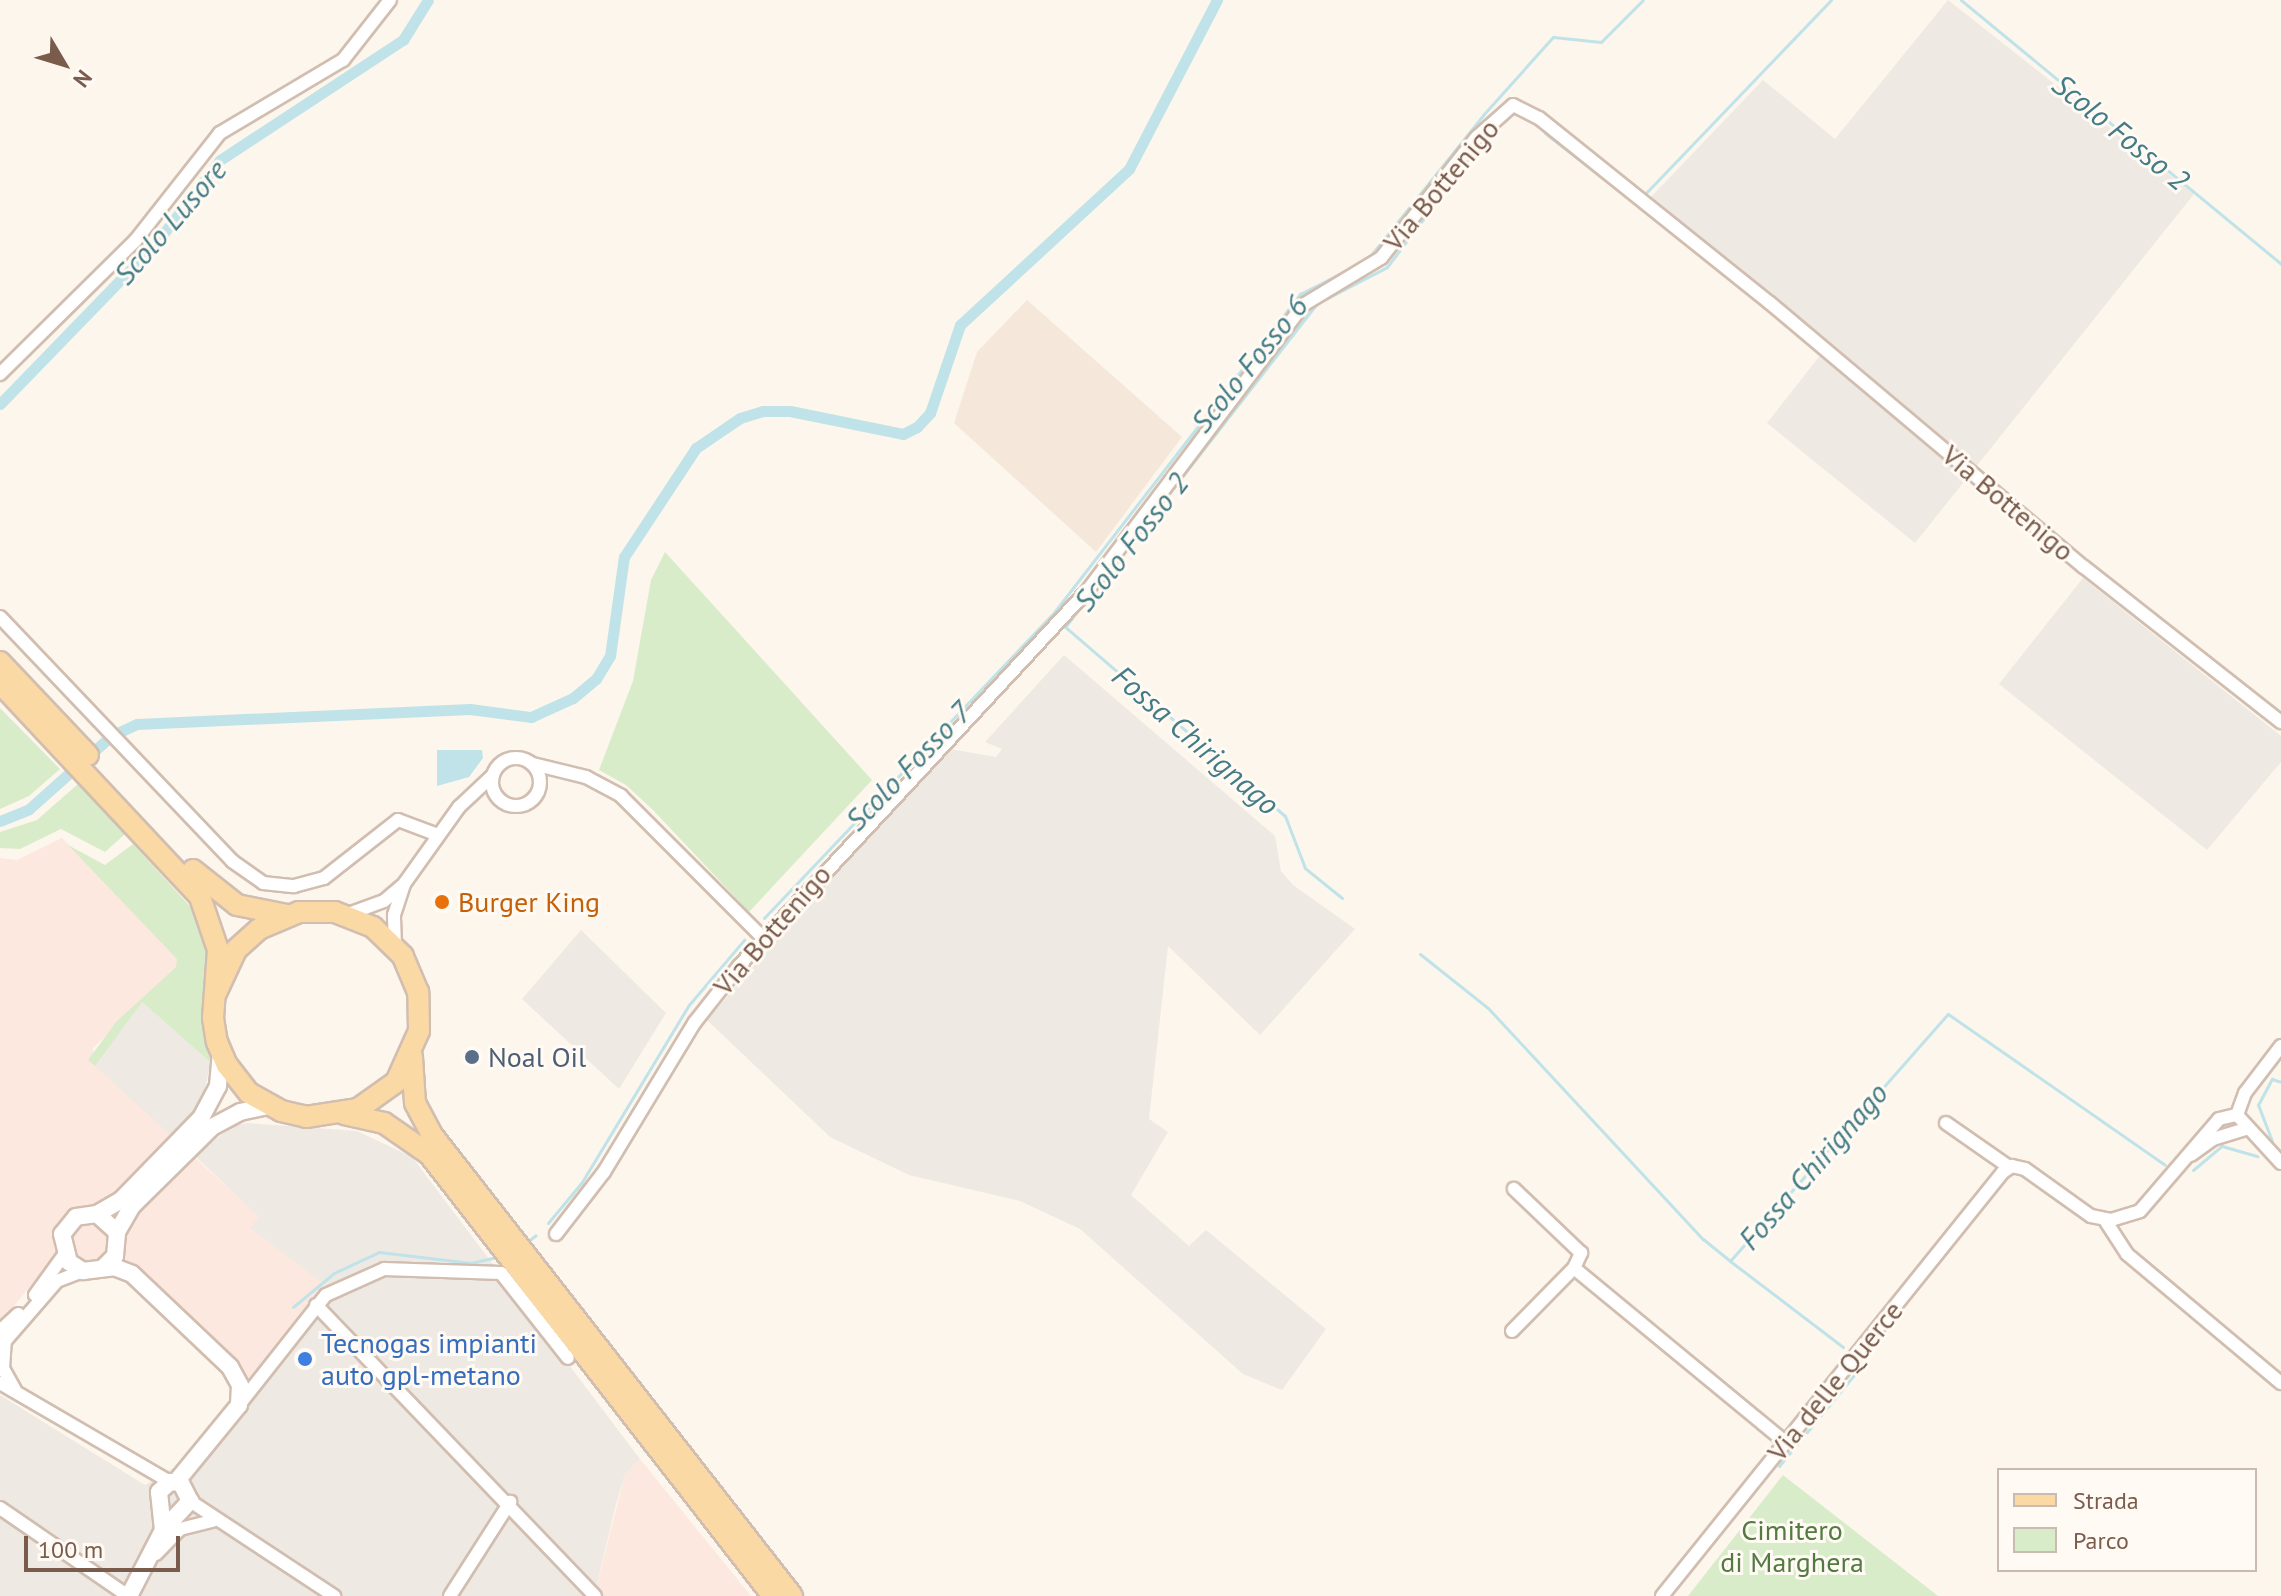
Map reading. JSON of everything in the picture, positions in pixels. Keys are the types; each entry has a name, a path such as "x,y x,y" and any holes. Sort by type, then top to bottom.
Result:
{"main road":[{"path":"0,662 70,746 209,887 237,905 287,915"},
{"path":"0,683 70,746"},
{"path":"98,776 200,897 218,950 213,1018 221,1054 241,1085 269,1106 306,1117 344,1114 384,1123 429,1154 773,1596"},
{"path":"216,993 236,950 259,929 287,915 311,911 346,915 373,927 395,946 410,968 420,1000 412,1055 415,1103 432,1135 792,1596"},
{"path":"344,1114 384,1093 412,1055"}],"street":[{"path":"0,374 135,241 220,133 343,60 390,0"},
{"name":"Via Bottenigo","path":"556,1234 604,1172 706,1006 764,939 1087,591 1303,305 1381,258 1477,137 1513,105 1539,118 1770,303 2084,567 2281,722"},
{"path":"0,617 100,718 232,861 263,883 294,886 324,878 398,820 438,835"},
{"path":"346,915 384,901 404,884 438,835 507,759 573,774 621,796 764,939"},
{"path":"533,764 540,777 539,792"},
{"path":"470,797 497,797 521,806 539,792 573,774"},
{"path":"493,775 497,797"},
{"path":"395,946 394,915 404,884"},
{"path":"2281,1046 2245,1093 2237,1115 2245,1129 2281,1163"},
{"path":"17,1393 3,1368 3,1336 64,1255 62,1234 70,1221 97,1214 121,1200 201,1118 218,1086 221,1054"},
{"path":"103,1268 118,1248 117,1232 132,1206 212,1127 240,1112 269,1106"},
{"path":"2105,1220 2140,1211 2219,1119 2237,1115"},
{"path":"1946,1123 2009,1167 2025,1169 2105,1220 2127,1254 2281,1383"},
{"path":"2182,1162 2213,1139 2245,1129"},
{"name":"Via delle Querce","path":"1662,1596 2009,1167"},
{"path":"1512,1331 1574,1268 1580,1249 1514,1189"},
{"path":"97,1214 117,1232"},
{"path":"64,1255 83,1271"},
{"path":"3,1336 57,1281 83,1271 103,1268 123,1270 140,1280 230,1367 240,1385 239,1405"},
{"path":"1574,1268 1785,1442"},
{"path":"0,1508 128,1596 146,1565 192,1465 316,1305 337,1286 384,1269 501,1273 568,1358"},
{"path":"316,1305 510,1502 595,1596"},
{"path":"0,1383 147,1469 176,1497 334,1596"},
{"path":"450,1596 510,1502"},
{"path":"146,1565 180,1529 210,1518"}],"shaded area":[{"path":"1948,0 2194,194 1915,543 1767,423 1829,344 1650,198 1763,80 1835,139"},
{"path":"1027,300 1182,437 1096,552 954,423 977,352"},
{"path":"2083,578 2281,736 2281,762 2207,850 1999,684"},
{"path":"1064,655 1275,836 1281,871 1293,885 1355,929 1260,1035 1168,946 1149,1119 1168,1132 1131,1195 1189,1246 1206,1230 1326,1329 1282,1390 1243,1374 1080,1229 1020,1201 909,1175 830,1137 707,1020 890,809 950,749 996,757 1002,749 985,742"},
{"path":"62,838 177,958 177,967 92,1049 171,1136 260,1217 251,1228 325,1285 250,1379 126,1265 71,1268 54,1257 0,1323 0,858 17,860"},
{"path":"581,930 666,1013 619,1089 522,999"},
{"path":"141,1001 211,1063 200,1108 171,1136 95,1066"},
{"path":"247,1123 357,1131 412,1157 640,1459 625,1474 615,1508 597,1584 607,1596 0,1596 0,1395 145,1485 178,1465 325,1285 250,1228 259,1217 195,1156 232,1126"},
{"path":"640,1459 751,1596 607,1596 597,1585 625,1474"}],"green space":[{"path":"665,552 872,780 749,912 654,811 626,785 599,770 633,681 651,580"},
{"path":"0,708 60,769 29,796 0,809"},
{"path":"78,784 125,834 105,852 61,829 20,849 0,848 0,832 37,820"},
{"path":"133,844 198,915 208,949 202,1012 211,1063 142,1002 95,1066 88,1060 116,1022 176,967 177,959 68,845 105,865"},
{"name":"Cimitero di Marghera","path":"1783,1475 1938,1596 1688,1596"}],"water":[{"path":"437,750 482,750 483,758 469,777 437,786"}],"waterway":[{"name":"Scolo Lusore","path":"0,404 157,242 220,160 403,40 428,0"},
{"path":"0,821 29,809 111,736 137,724 470,709 531,717 573,698 596,679 610,656 624,557 696,448 740,418 763,411 790,411 903,434 917,427 930,413 960,325 1129,169 1217,0"},
{"name":"Scolo Fosso 6","path":"764,918 1052,615 1300,294 1367,260 1483,115 1553,37 1601,42 1643,0"},
{"name":"Scolo Fosso 2","path":"1643,196 1831,0"},
{"name":"Scolo Fosso 2","path":"1961,0 2281,264"},
{"name":"Scolo Fosso 2","path":"1545,133 1636,204"},
{"name":"Scolo Fosso 2","path":"1342,898 1305,868 1285,816 1065,627 1316,304 1387,267 1482,141"},
{"name":"Scolo Fosso 7","path":"548,1223 582,1182 688,1006 744,940"},
{"name":"Fossa Chirignago","path":"1420,954 1488,1008 1703,1239 1730,1261 1948,1014 2165,1165"},
{"name":"Fossa Chirignago","path":"2272,1141 2258,1105 2272,1079 2281,1082"},
{"name":"Fossa Chirignago","path":"2193,1170 2222,1146 2258,1156"},
{"name":"Scolo Fosso 7","path":"527,1242 536,1235"},
{"name":"Scolo Fosso 7","path":"293,1307 334,1273 379,1252 471,1263 493,1258"},
{"path":"1730,1261 1843,1347"},
{"path":"1779,1466 1864,1363"}],"place":[{"name":"Burger King","path":"442,902"},
{"name":"Noal Oil","path":"472,1057"},
{"name":"Tecnogas impianti auto gpl-metano","path":"305,1359"}]}
